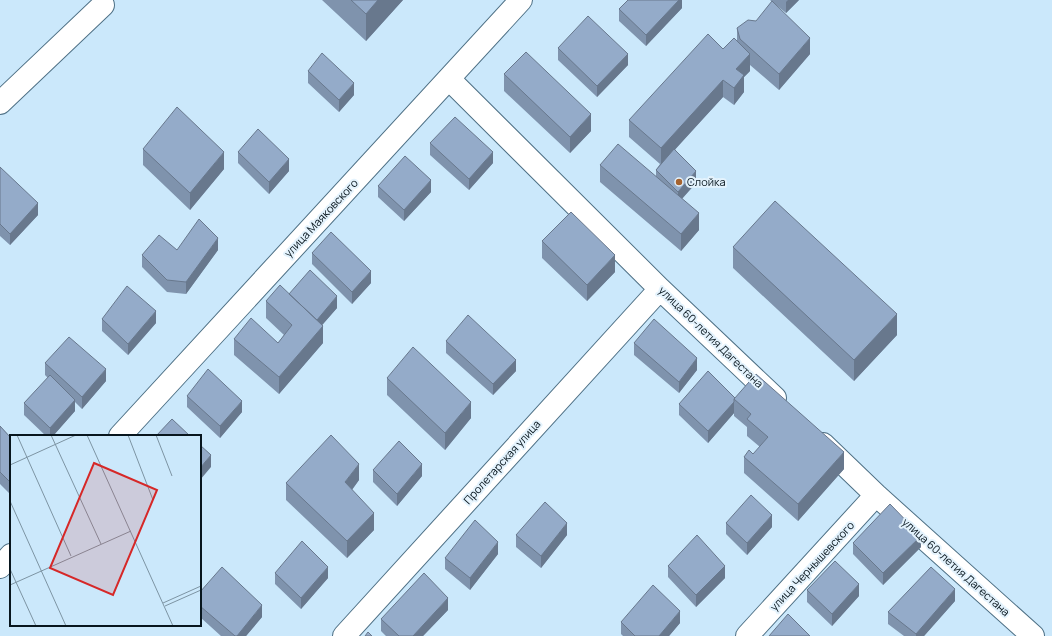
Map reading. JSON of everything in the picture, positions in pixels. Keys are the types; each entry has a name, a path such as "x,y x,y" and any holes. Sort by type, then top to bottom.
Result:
{"street":[{"name":"улица Маяковского","path":"121,435 521,0"},
{"path":"0,103 103,5"},
{"name":"улица 60-летия Дагестана","path":"449,79 660,289 791,414"},
{"name":"Пролетарская улица","path":"344,636 660,289"},
{"name":"улица 60-летия Дагестана","path":"808,430 876,495 1033,636"},
{"name":"улица Чернышевского","path":"746,636 876,495"},
{"path":"0,567 10,556"}],"building":[{"path":"351,0 378,0 366,14"},
{"path":"628,0 679,0 646,35 619,9"},
{"path":"772,1 810,38 779,74 740,39 737,28 748,20 756,21"},
{"path":"588,16 628,54 597,86 558,48"},
{"path":"708,34 723,49 734,38 750,54 736,69 744,75 734,88 723,80 661,148 629,120"},
{"path":"526,52 591,114 570,137 504,74"},
{"path":"322,53 354,83 339,100 308,71"},
{"path":"177,107 224,152 190,193 143,149"},
{"path":"455,117 493,152 469,179 430,143"},
{"path":"258,129 289,159 269,182 238,152"},
{"path":"618,144 699,213 681,234 600,165"},
{"path":"674,149 696,171 678,192 656,170"},
{"path":"405,156 431,180 404,210 378,186"},
{"path":"0,167 38,203 10,234 0,224"},
{"path":"775,201 897,314 854,360 733,247"},
{"path":"571,212 615,255 587,285 542,241"},
{"path":"199,219 218,238 186,282 167,280 142,255 159,235 177,250"},
{"path":"331,232 371,271 352,292 312,253"},
{"path":"310,270 337,296 317,320 289,294"},
{"path":"280,285 323,326 279,377 234,339 251,318 278,343 292,325 266,301"},
{"path":"127,286 156,311 128,344 102,319"},
{"path":"468,315 516,360 493,384 446,341"},
{"path":"654,319 697,358 679,382 634,343"},
{"path":"69,337 106,369 82,397 45,363"},
{"path":"413,347 471,402 445,433 387,378"},
{"path":"208,369 242,401 220,426 187,396"},
{"path":"708,371 735,398 734,402 708,431 679,404"},
{"path":"756,374 844,452 798,504 744,457 749,450 753,454 768,437 747,419 751,414 734,399"},
{"path":"50,375 75,400 50,428 24,403"},
{"path":"172,419 189,435 157,435"},
{"path":"0,426 10,437 10,480 0,472"},
{"path":"331,435 359,464 345,482 374,513 347,541 286,483"},
{"path":"399,441 422,464 397,494 373,470"},
{"path":"201,446 211,455 201,467"},
{"path":"751,495 772,515 747,543 726,523"},
{"path":"545,502 567,523 541,556 516,535"},
{"path":"890,504 921,536 883,573 853,543"},
{"path":"475,520 498,542 470,578 445,558"},
{"path":"697,535 725,566 696,595 668,566"},
{"path":"302,541 328,567 301,598 275,573"},
{"path":"835,561 859,584 832,614 807,590"},
{"path":"222,567 262,605 237,636 235,636 201,607 201,591"},
{"path":"931,567 955,589 916,634 888,612"},
{"path":"424,573 448,598 413,636 399,636 381,619"},
{"path":"653,585 680,611 659,636 635,636 621,622"},
{"path":"788,614 810,636 769,636"},
{"path":"368,632 372,636 365,636"}],"place":[{"name":"Слойка","path":"679,182"}]}
